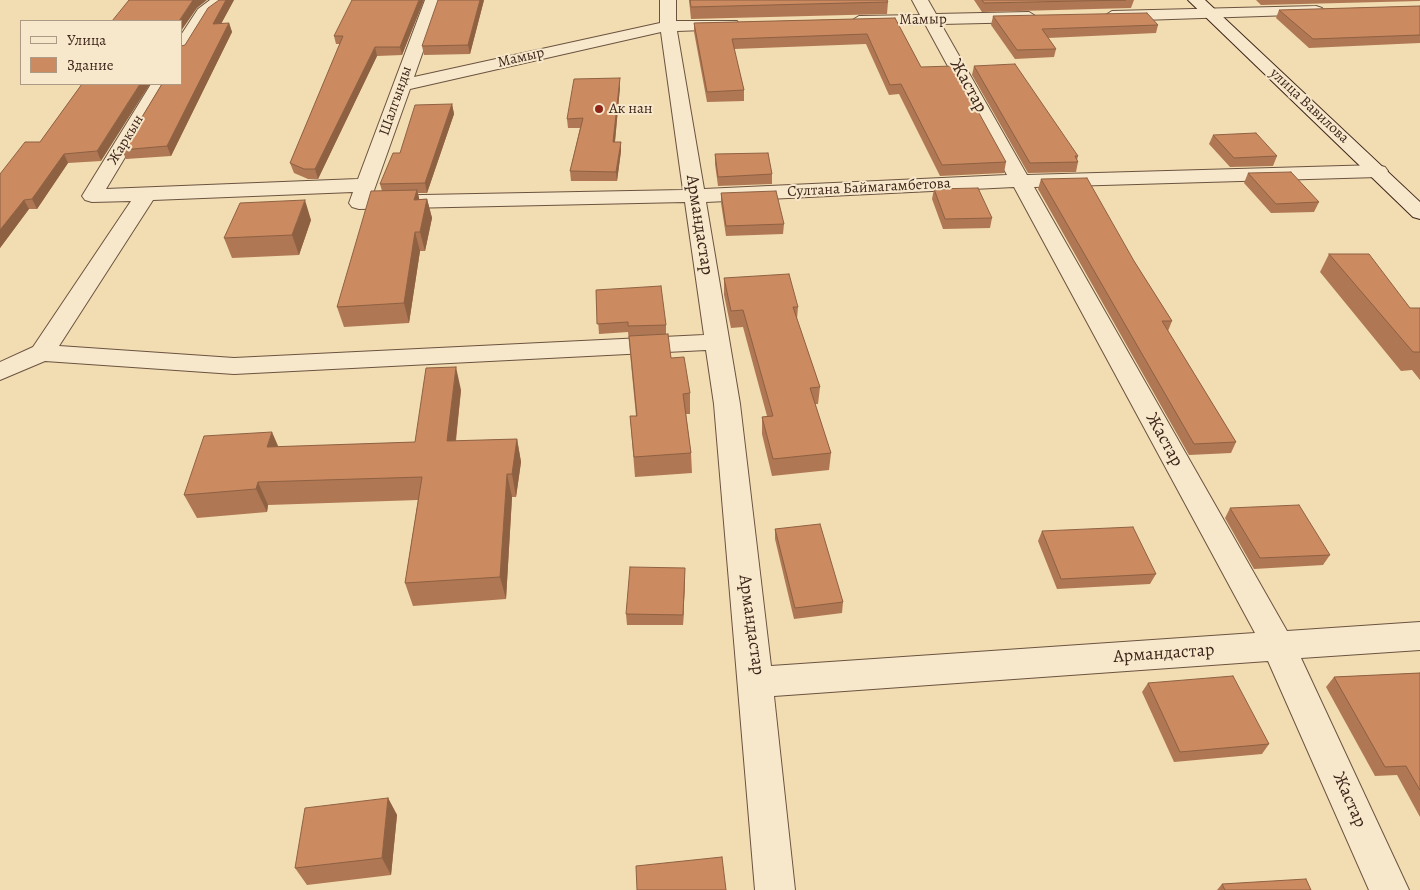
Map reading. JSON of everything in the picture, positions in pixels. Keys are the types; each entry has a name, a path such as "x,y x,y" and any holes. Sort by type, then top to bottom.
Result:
{"street":[{"path":"182,47 204,12 221,0"},
{"name":"Шалгынды","path":"363,194 433,0"},
{"name":"улица Вавилова","path":"1196,0 1420,213"},
{"name":"Мамыр","path":"843,22 926,10 1041,17"},
{"name":"Жастар","path":"926,10 1279,646 1389,890"},
{"path":"1100,16 1330,10"},
{"name":"Мамыр","path":"402,85 668,13 746,24"},
{"name":"Армандастар","path":"668,13 694,196 727,404 756,682 1420,636"},
{"name":"Жаркын","path":"92,196 159,85"},
{"name":"Султана Баймагамбетова","path":"92,196 146,194 363,194 694,196 1020,181 1378,171"},
{"path":"42,353 146,194"},
{"path":"0,372 42,353 234,366 717,342"},
{"path":"756,682 776,890"}],"building":[{"path":"129,0 193,0 180,20 113,20"},
{"path":"219,0 226,0 213,24 229,23 167,146 122,150 161,85 182,85 182,46 185,45 208,8"},
{"path":"352,0 419,0 400,47 375,47 315,169 304,169 290,163 343,36 334,36"},
{"path":"438,0 480,0 468,45 422,46"},
{"path":"690,0 887,0 888,2 691,7"},
{"path":"982,0 1126,0 984,3"},
{"path":"1420,6 1420,35 1313,39 1279,10"},
{"path":"1147,13 1158,25 1042,29 1056,49 1017,50 993,16"},
{"path":"895,18 921,67 953,66 1006,162 942,165 901,84 890,85 867,34 732,39 744,90 707,92 694,23"},
{"path":"1015,64 1078,156 1075,156 1078,162 1030,163 974,66"},
{"path":"620,78 613,142 621,142 616,172 570,171 583,118 567,119 574,79"},
{"path":"81,85 139,85 97,151 64,154 32,199 24,200 0,230 0,174 25,142 40,142"},
{"path":"452,104 425,183 380,184 393,153 400,153 415,105"},
{"path":"1256,133 1277,156 1234,158 1213,135"},
{"path":"768,153 772,174 718,177 715,154"},
{"path":"1291,172 1319,202 1276,204 1248,173"},
{"path":"1087,178 1134,261 1172,321 1162,321 1236,442 1194,444 1041,179"},
{"path":"978,188 992,218 945,219 934,189"},
{"path":"417,190 414,200 427,199 420,232 415,232 404,303 337,307 371,191"},
{"path":"776,191 784,224 726,226 721,193"},
{"path":"305,200 292,235 224,238 240,203"},
{"path":"1329,254 1369,254 1410,308 1420,308 1420,352 1413,352"},
{"path":"789,274 798,307 793,307 820,387 810,388 831,453 773,459 762,417 773,416 743,310 731,311 724,278"},
{"path":"661,286 666,325 628,326 628,322 597,324 596,290"},
{"path":"668,334 671,358 684,357 690,393 683,394 691,453 634,457 630,416 637,416 629,336"},
{"path":"456,367 447,441 517,439 512,474 507,474 500,577 405,583 422,477 258,482 256,489 184,495 204,436 272,432 267,447 415,442 426,368"},
{"path":"1299,505 1330,555 1260,558 1230,508"},
{"path":"820,524 843,602 795,608 775,529"},
{"path":"1133,527 1156,574 1061,579 1042,531"},
{"path":"630,567 685,568 683,615 626,614"},
{"path":"1420,673 1420,790 1406,766 1385,767 1334,677"},
{"path":"1233,676 1269,744 1180,752 1148,683"},
{"path":"388,798 382,858 295,868 305,808"},
{"path":"722,857 726,890 637,890 636,866"},
{"path":"1306,879 1311,890 1225,890 1222,884"}],"place":[{"name":"Ак нан","path":"599,109"}]}
